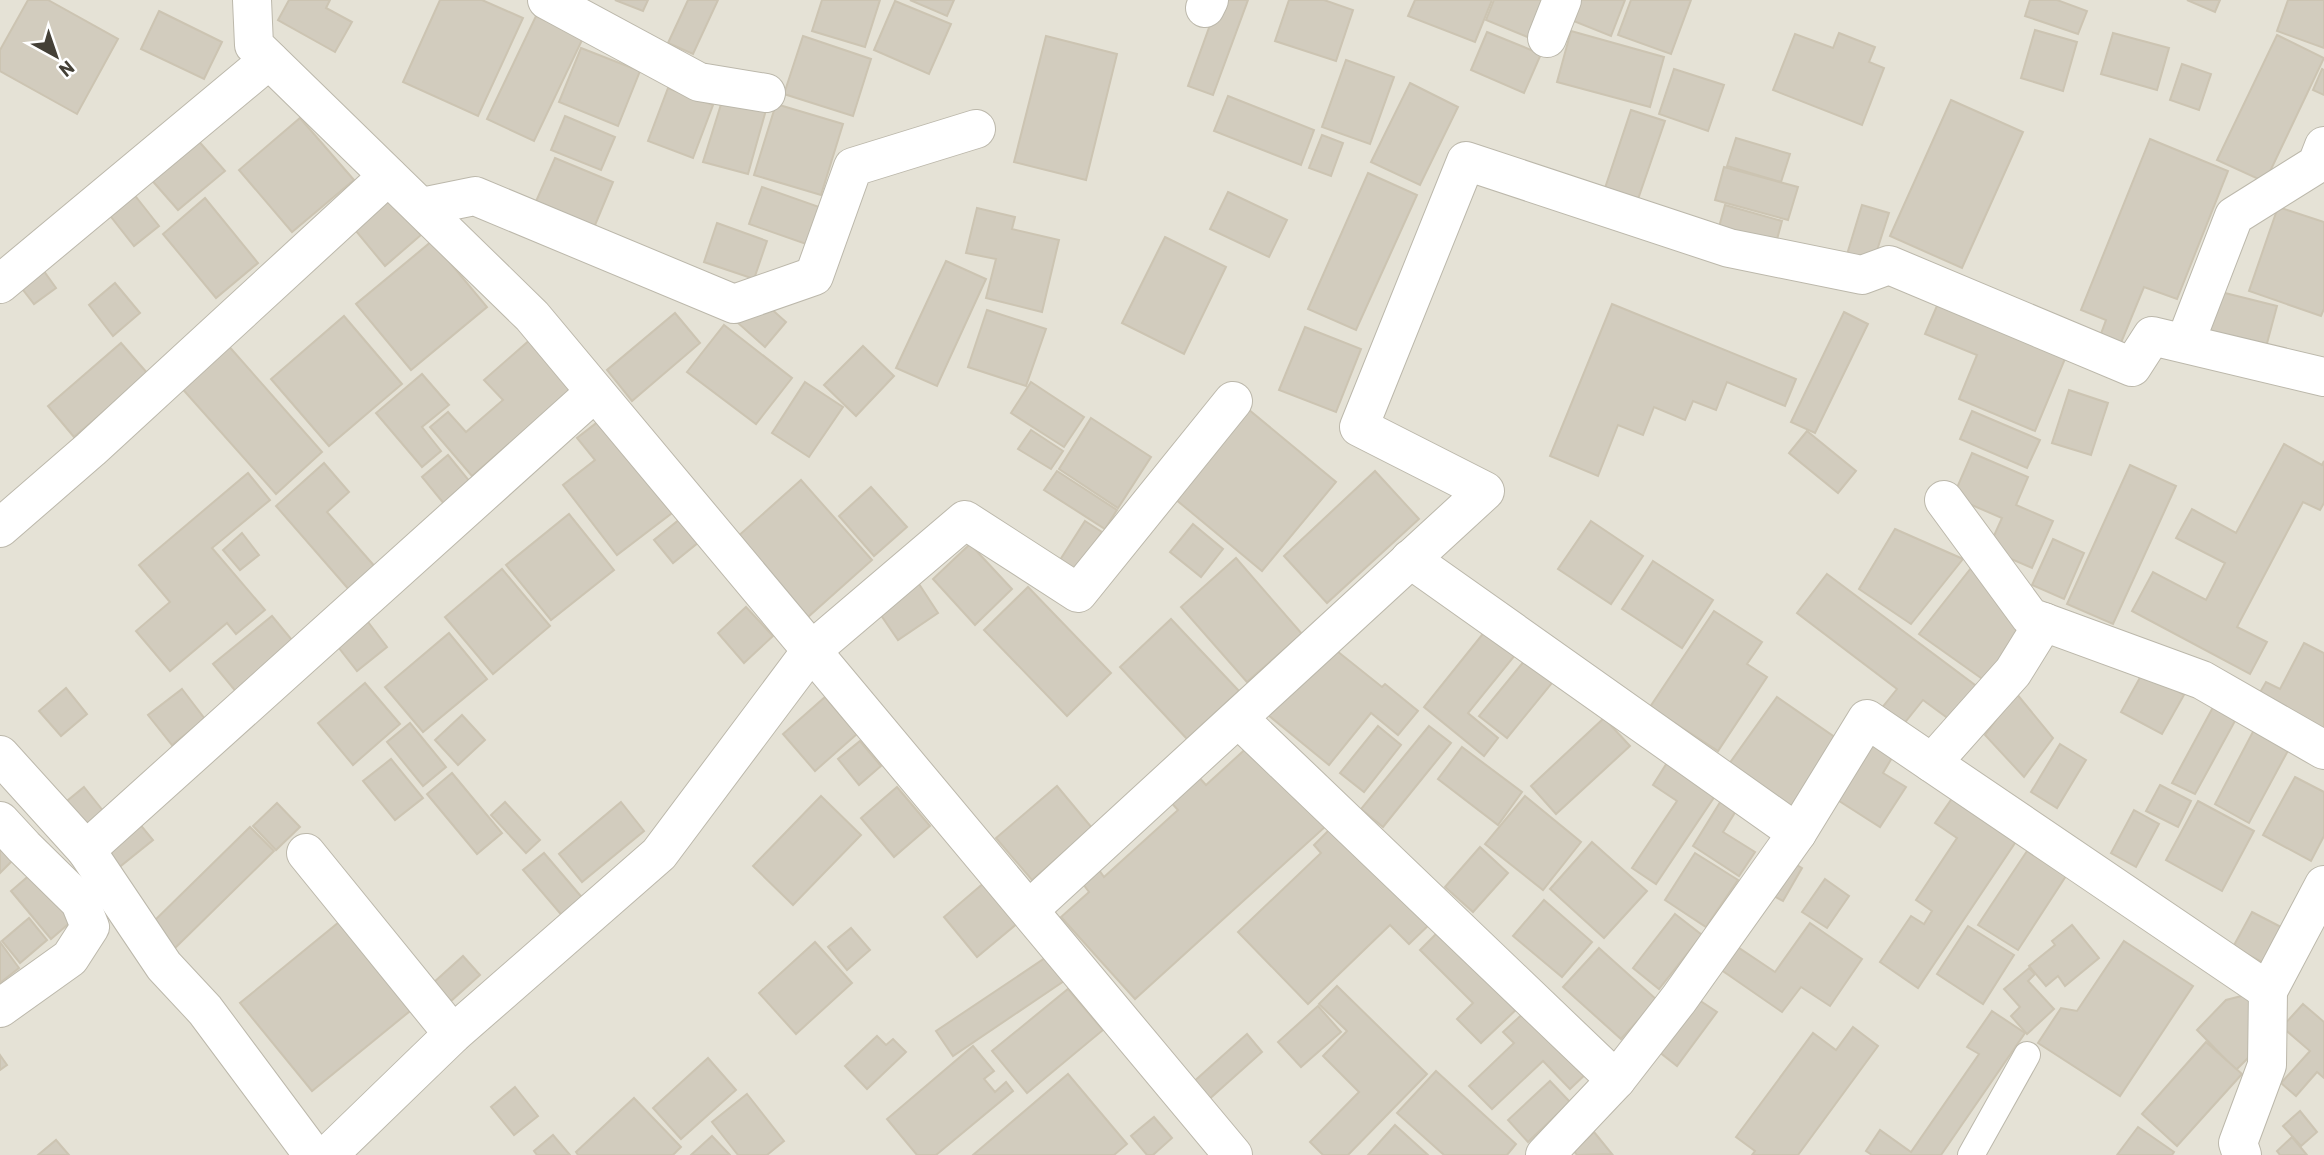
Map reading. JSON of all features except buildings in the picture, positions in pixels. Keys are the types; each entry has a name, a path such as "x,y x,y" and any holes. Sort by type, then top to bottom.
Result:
{"street":[{"path":"252,0 254,45 532,316 1233,1155"},
{"path":"547,0 699,82 766,93"},
{"path":"1547,38 1562,0"},
{"path":"0,284 269,60"},
{"path":"421,207 475,196 734,304 814,276 853,167 976,129"},
{"path":"2185,343 2234,216 2316,164 2324,146"},
{"path":"1030,909 1485,491 1359,428 1466,161 1729,248 1862,275 1889,265 2132,367 2152,336 2324,377"},
{"path":"0,528 91,449 388,176"},
{"path":"86,850 595,392"},
{"path":"328,1155 453,1034 659,855 810,650 965,520 1078,593 1233,401"},
{"path":"1944,500 2030,617 2202,680 2324,750"},
{"path":"1410,559 1797,834"},
{"path":"1932,763 2013,672 2044,622"},
{"path":"1239,719 1616,1080"},
{"path":"1545,1155 1616,1080 1679,999 1797,834 1867,719 2268,990"},
{"path":"0,755 86,850 164,966 205,1010 313,1155"},
{"path":"0,821 80,902 90,927 70,958 0,1008"},
{"path":"306,853 453,1034"},
{"path":"2242,1155 2238,1143 2267,1065 2268,990 2324,884"}],"lane":[{"path":"1971,1155 2027,1055"}],"shaded area":[{"path":"0,0 2324,0 2324,1155 0,1155"}]}
